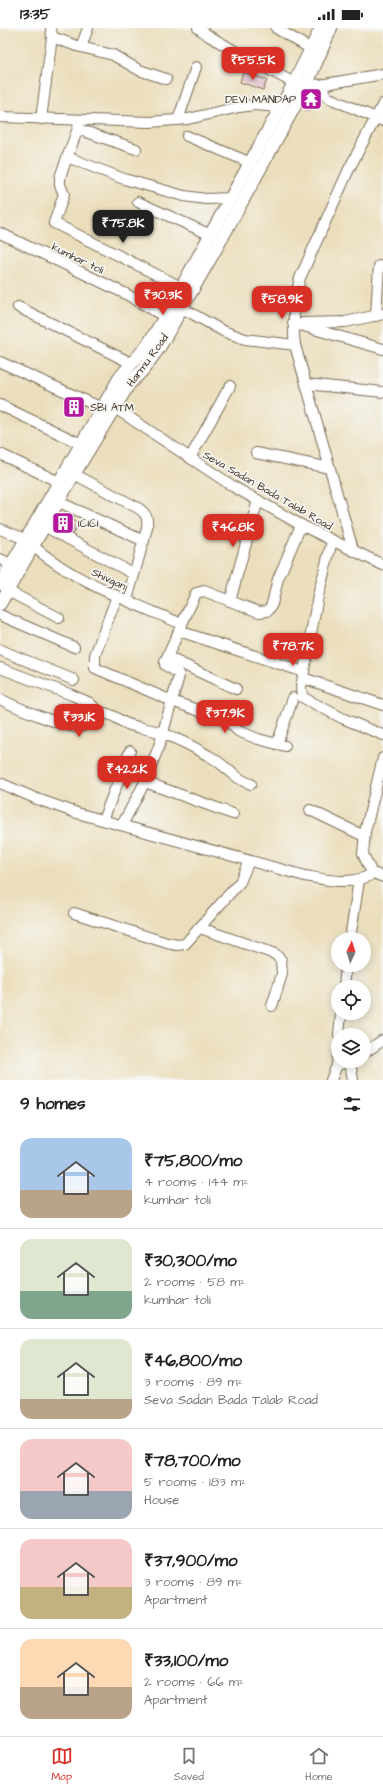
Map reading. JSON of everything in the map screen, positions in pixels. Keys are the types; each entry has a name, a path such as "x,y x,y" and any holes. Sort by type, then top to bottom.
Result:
{"main road":[{"name":"Harmu Road","path":"0,604 11,564 44,526 74,474 108,406 120,377 146,346 165,317 294,83 320,28"},
{"name":"Harmu Road","path":"4,587 29,543 58,482 80,444 108,406 142,371 182,308 307,84 331,28"}],"street":[{"path":"81,47 88,28"},
{"path":"198,28 240,54 294,83 320,85 383,74"},
{"path":"276,28 311,49"},
{"path":"41,119 52,32 81,47 113,55 139,70 166,79"},
{"path":"178,120 196,67"},
{"path":"320,85 327,97 380,119"},
{"path":"353,550 295,346 292,323 295,296 300,278 349,169 380,119 383,104"},
{"path":"0,117 41,119 79,125 178,120 255,105 280,107"},
{"path":"79,125 136,149"},
{"path":"79,125 59,182 63,190 63,198 54,222 181,287"},
{"path":"187,136 251,163"},
{"path":"67,157 124,179 184,196 206,199 231,198"},
{"path":"138,202 211,235"},
{"name":"kumhar toli","path":"0,233 126,294 165,317"},
{"path":"292,323 345,322 380,315 379,266"},
{"path":"18,307 131,363"},
{"path":"182,308 223,331 245,339 295,346"},
{"path":"292,323 383,349"},
{"name":"Seva Sadan Bada Talab Road","path":"0,362 108,406 212,473 301,525 383,565"},
{"path":"306,384 383,392"},
{"path":"190,458 230,386"},
{"path":"0,405 80,444"},
{"path":"256,453 330,468"},
{"path":"0,454 58,482"},
{"path":"74,474 138,508 146,514 148,518 144,541 127,600"},
{"path":"230,601 258,500"},
{"path":"58,502 144,541"},
{"path":"122,825 144,782 163,734 179,676 178,673 165,665 167,657 196,593 200,591 210,593 259,612 268,611 272,604 278,579 301,525"},
{"path":"44,526 134,574"},
{"name":"Shivganj","path":"0,529 29,543 56,564 92,586 127,600 180,628 383,705"},
{"path":"332,541 318,596 303,675 302,697 306,701 342,718 383,735"},
{"path":"0,559 11,564"},
{"path":"4,587 60,618"},
{"path":"117,596 95,655 95,668 172,701 228,721 238,731 281,745 293,698"},
{"path":"0,615 74,647"},
{"path":"0,650 74,680"},
{"path":"167,657 236,689"},
{"path":"0,668 90,703 100,713"},
{"path":"0,699 16,707 69,726 84,726 93,715 100,713 108,714 127,724 163,734 210,756 226,767 241,781 251,784"},
{"path":"103,820 130,751"},
{"path":"0,783 37,799 103,820 249,861 325,880 341,882 359,880 374,874 364,854 364,836 382,763"},
{"path":"144,782 233,814"},
{"path":"310,810 364,836"},
{"path":"74,913 177,945 185,944 240,882 249,861"},
{"path":"351,932 359,880"},
{"path":"200,928 275,954 281,960 282,974 272,1006"},
{"path":"371,1048 383,1040"},
{"path":"331,1080 336,1068"},
{"path":"352,1068 353,1080"}],"building":[{"path":"243,72 267,80 263,90 240,82"},
{"name":"DEVI MANDAP","path":"312,91 316,92 319,96 310,110 304,106"},
{"name":"ICICI","path":"60,514 79,524 73,534 54,524"}],"place":[{"name":"DEVI MANDAP","path":"311,99"},
{"name":"SBI ATM","path":"74,407"},
{"name":"ICICI","path":"63,523"}]}
